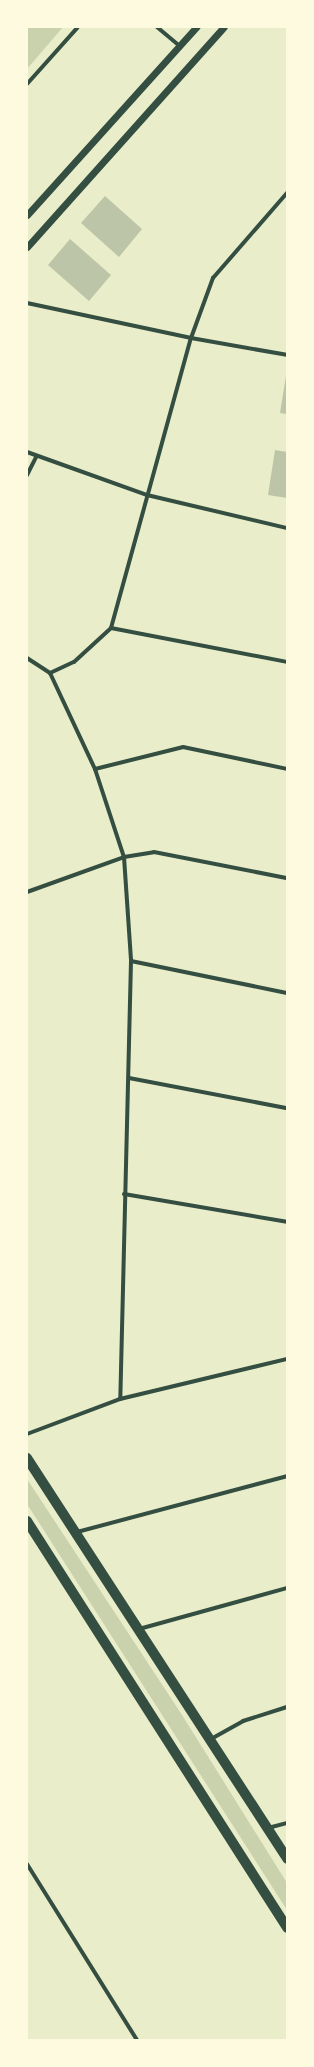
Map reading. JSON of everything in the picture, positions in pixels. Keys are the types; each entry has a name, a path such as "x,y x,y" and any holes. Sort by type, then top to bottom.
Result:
{"main road":[{"path":"27,1458 138,1630 211,1739 287,1859"},
{"path":"27,1521 287,1928"}],"street":[{"path":"27,84 78,27"},
{"path":"157,27 180,46"},
{"path":"27,215 196,27"},
{"path":"27,247 224,27"},
{"path":"50,673 74,662 111,628 191,338 213,278 287,193"},
{"path":"27,303 191,338 287,355"},
{"path":"27,452 36,457 147,494 287,528"},
{"path":"27,475 36,457"},
{"path":"111,628 287,662"},
{"path":"27,658 50,673 95,769 124,857 131,961 120,1399"},
{"path":"95,769 183,747 287,768"},
{"path":"27,892 124,857 154,852 287,878"},
{"path":"131,961 287,994"},
{"path":"128,1078 287,1108"},
{"path":"124,1194 287,1222"},
{"path":"27,1434 120,1399 287,1359"},
{"path":"75,1533 287,1476"},
{"path":"138,1630 287,1588"},
{"path":"211,1739 243,1721 287,1707"},
{"path":"268,1828 287,1823"},
{"path":"27,1864 137,2040"}],"green space":[{"path":"27,27 63,27 27,69"},
{"path":"27,1479 182,1715 287,1883 287,1910 27,1504"}],"building":[{"path":"105,196 142,229 119,257 81,223"},
{"path":"70,239 111,275 89,301 48,265"},
{"path":"287,376 287,414 280,413"},
{"path":"275,450 287,452 287,498 268,495"}]}
